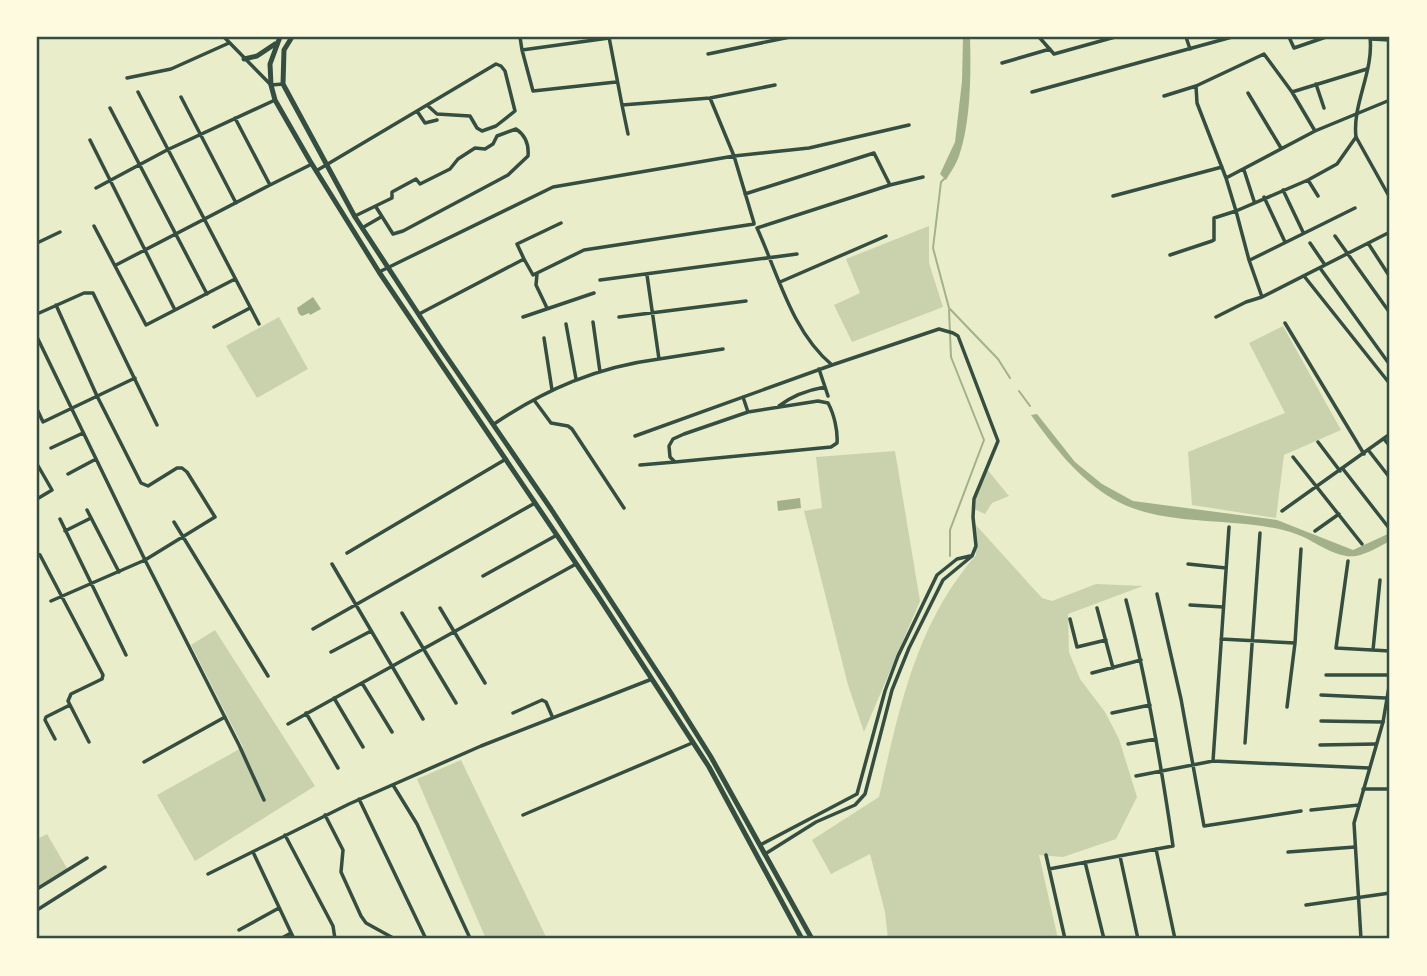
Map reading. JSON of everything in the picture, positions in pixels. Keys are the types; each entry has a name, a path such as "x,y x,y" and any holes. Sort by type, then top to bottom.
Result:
{"main road":[{"path":"292,37 284,50 283,84 355,217 551,509 711,757 811,939"},
{"path":"244,60 257,57 278,40"},
{"path":"278,40 270,64 275,100 316,171 379,272 557,535 693,743 715,778 802,939"},
{"path":"664,698 671,694"}],"street":[{"path":"224,37 271,85 283,84"},
{"path":"520,37 533,91 616,82"},
{"path":"708,54 790,37"},
{"path":"1038,37 1054,54 1115,37"},
{"path":"1186,37 1190,49"},
{"path":"1032,92 1232,37"},
{"path":"1289,37 1294,48 1326,37"},
{"path":"522,50 609,38 628,134"},
{"path":"1390,40 1371,38 1369,68 1354,126 1356,137 1390,198"},
{"path":"127,78 171,69 229,43"},
{"path":"1002,63 1050,50"},
{"path":"1164,96 1196,86 1264,54 1292,92 1315,131"},
{"path":"316,171 326,165 496,64 505,71 515,111 496,126 482,131 470,116 437,114 427,105"},
{"path":"1292,92 1369,68"},
{"path":"1316,83 1324,108"},
{"path":"622,105 709,98 775,85"},
{"path":"1196,86 1197,103 1226,178 1262,297"},
{"path":"138,92 259,324"},
{"path":"1248,93 1281,148"},
{"path":"181,97 236,203"},
{"path":"709,98 734,156 756,226 780,282 813,349 832,365"},
{"path":"96,188 167,150 275,100"},
{"path":"1226,178 1315,131 1390,100"},
{"path":"110,108 207,294"},
{"path":"417,111 425,123 437,120"},
{"path":"235,118 270,185"},
{"path":"379,272 552,187 734,156 808,148 909,125"},
{"path":"355,217 392,198 392,192 415,179 420,184 450,169 458,159 475,148 485,149 493,145 497,136 516,129 522,133 529,148 528,156 509,175 403,231 393,234 376,207"},
{"path":"1170,256 1212,242 1214,218 1308,180 1337,164 1356,137"},
{"path":"90,140 175,310"},
{"path":"745,194 874,153 890,186"},
{"path":"116,265 312,164"},
{"path":"1113,196 1222,167"},
{"path":"1244,170 1255,201"},
{"path":"561,223 517,244 530,273 537,274 584,250 756,226 923,177"},
{"path":"1308,180 1318,196"},
{"path":"1283,190 1303,233"},
{"path":"1264,197 1285,243"},
{"path":"1249,260 1355,208"},
{"path":"362,228 382,216"},
{"path":"94,226 145,325 235,279"},
{"path":"37,243 60,232"},
{"path":"1216,317 1262,297 1390,232"},
{"path":"780,282 886,236"},
{"path":"1335,236 1390,313"},
{"path":"1310,243 1390,365"},
{"path":"1368,243 1390,277"},
{"path":"600,280 797,254"},
{"path":"419,314 524,259"},
{"path":"537,274 536,285 547,308"},
{"path":"647,274 659,359"},
{"path":"1304,276 1390,384"},
{"path":"37,314 84,293 93,293 157,425"},
{"path":"523,317 594,293"},
{"path":"619,317 746,301"},
{"path":"51,601 145,560 215,517 182,468 177,468 148,486 142,483 97,396 55,305"},
{"path":"214,327 250,307"},
{"path":"593,322 600,372"},
{"path":"1285,323 1366,453 1390,478"},
{"path":"566,324 576,379"},
{"path":"635,436 819,369 939,329 958,336 998,441 974,499 976,546 972,556 943,580 909,648 892,691 865,794 861,800 816,822 765,854"},
{"path":"37,337 264,800"},
{"path":"544,338 552,390"},
{"path":"494,425 552,390 623,363 723,349"},
{"path":"819,369 828,396"},
{"path":"37,409 43,422 135,378"},
{"path":"778,407 788,399 825,387"},
{"path":"743,397 748,412"},
{"path":"534,400 551,423 572,429 624,508"},
{"path":"640,465 675,462 831,447 838,443 838,436 828,403 818,401 778,407 748,412 673,439 669,446 670,457 675,462"},
{"path":"51,448 83,433"},
{"path":"1282,511 1390,434"},
{"path":"1384,439 1390,446"},
{"path":"1318,442 1389,528"},
{"path":"1293,457 1362,544"},
{"path":"68,474 96,459"},
{"path":"347,553 506,459"},
{"path":"37,464 52,490 37,499"},
{"path":"313,629 535,503"},
{"path":"87,510 119,572"},
{"path":"1315,531 1339,514"},
{"path":"65,530 91,518"},
{"path":"60,519 126,655"},
{"path":"174,522 268,676"},
{"path":"1213,761 1229,527"},
{"path":"1245,743 1260,533"},
{"path":"483,576 557,535"},
{"path":"1287,707 1295,643 1301,549"},
{"path":"37,554 40,555 103,675 102,679 71,694 68,701 89,742"},
{"path":"760,845 854,797 860,788 885,691 898,656 937,575 957,559 972,556"},
{"path":"1348,561 1335,645 1338,649 1390,651"},
{"path":"332,564 423,719"},
{"path":"288,723 576,564"},
{"path":"1188,564 1226,568"},
{"path":"1373,650 1380,580"},
{"path":"1157,594 1181,699 1204,826 1301,811"},
{"path":"1049,869 1173,846 1150,705 1126,600"},
{"path":"1190,605 1224,607"},
{"path":"440,608 485,683"},
{"path":"1097,608 1113,668"},
{"path":"402,613 456,703"},
{"path":"1070,619 1077,647 1105,640"},
{"path":"331,652 371,631"},
{"path":"1222,639 1295,643"},
{"path":"1092,673 1141,660"},
{"path":"1326,674 1390,676"},
{"path":"208,874 392,784 552,716 652,680"},
{"path":"1360,939 1353,824 1383,722 1390,681"},
{"path":"362,683 392,732"},
{"path":"1321,695 1386,698"},
{"path":"334,698 363,747"},
{"path":"513,713 542,700 547,702 552,716"},
{"path":"55,739 46,717 70,705"},
{"path":"1112,713 1150,705"},
{"path":"306,713 338,768"},
{"path":"144,762 225,717"},
{"path":"1321,721 1383,722"},
{"path":"1128,744 1156,739"},
{"path":"523,815 693,743"},
{"path":"1320,745 1376,744"},
{"path":"1136,776 1213,761 1369,768"},
{"path":"865,766 873,769"},
{"path":"392,784 417,824 469,936"},
{"path":"1363,789 1390,789"},
{"path":"359,799 426,939"},
{"path":"1311,810 1359,805"},
{"path":"325,815 343,850 341,872 361,916 366,923 395,939"},
{"path":"285,835 333,926 335,939"},
{"path":"1288,852 1355,847"},
{"path":"1156,849 1175,939"},
{"path":"253,851 294,939"},
{"path":"1046,855 1065,939"},
{"path":"1120,855 1138,939"},
{"path":"37,889 87,858"},
{"path":"1085,862 1104,939"},
{"path":"37,910 105,867"},
{"path":"1306,905 1390,893"},
{"path":"239,930 279,908"},
{"path":"281,939 291,933"}],"shaded area":[{"path":"963,37 970,37 968,113 959,156 946,180 940,174 955,142 962,81"},
{"path":"929,226 929,263 943,307 852,342 834,305 860,293 846,259"},
{"path":"313,297 321,309 310,315 299,314 297,308"},
{"path":"279,317 308,369 257,398 226,346"},
{"path":"1283,326 1341,430 1284,455 1276,518 1192,505 1188,452 1285,413 1249,343"},
{"path":"1037,414 1075,462 1102,484 1133,501 1277,520 1353,550 1390,533 1390,541 1365,554 1340,555 1296,534 1273,528 1156,515 1134,509 1100,491 1078,472 1031,415"},
{"path":"895,451 920,601 864,732 848,685 804,511 822,508 816,457"},
{"path":"986,468 1009,496 992,503 985,514 974,509 974,499"},
{"path":"800,498 801,508 778,511 777,501"},
{"path":"974,523 1042,598 1052,601 1096,584 1143,586 1068,614 1069,652 1080,679 1105,712 1119,739 1137,797 1116,839 1063,857 1039,855 1058,939 888,939 885,912 870,854 831,874 812,840 879,797 902,701 924,639 955,582 976,555"},
{"path":"215,630 315,786 195,861 157,795 243,747 191,645"},
{"path":"461,760 547,939 486,939 417,779"},
{"path":"47,834 68,870 37,888 37,839"}],"waterway":[{"path":"944,179 941,182 933,248 949,308 998,359 1010,378"},
{"path":"949,310 951,357 984,440 950,530 950,556"},
{"path":"1019,391 1030,406"}]}
